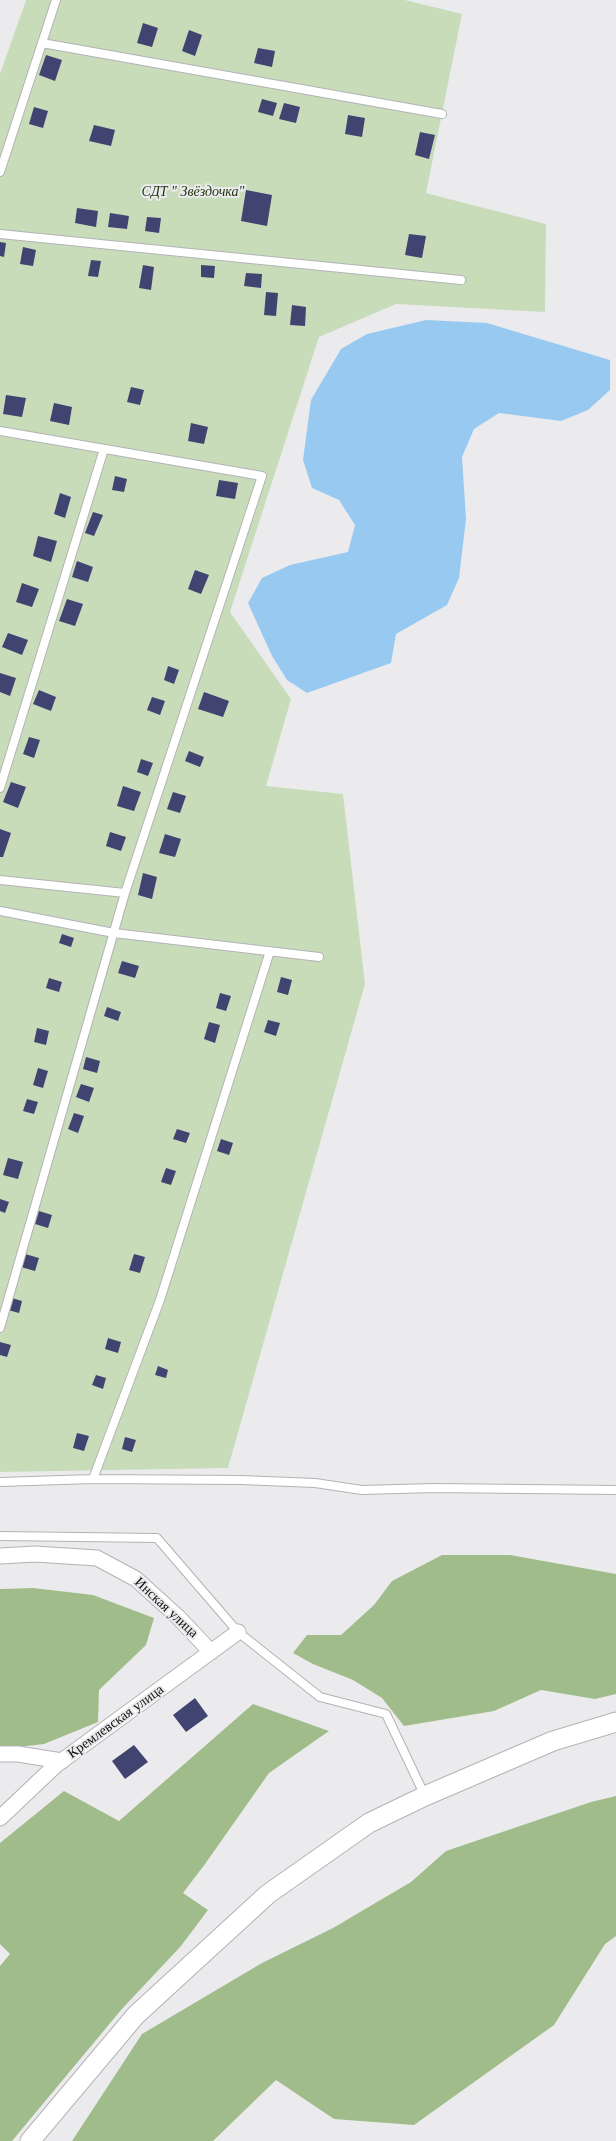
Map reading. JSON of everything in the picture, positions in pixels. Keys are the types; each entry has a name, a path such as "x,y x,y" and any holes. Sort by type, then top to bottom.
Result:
{"street":[{"name":"Инская улица","path":"0,1556 35,1554 97,1558 136,1579 178,1617 211,1652"},
{"name":"Кремлевская улица","path":"0,1818 62,1761 238,1632"},
{"path":"30,2141 136,2015 268,1894 369,1823 425,1796 553,1741 616,1722"},
{"path":"0,1754 18,1754 62,1761"}],"lane":[{"path":"0,172 56,0"},
{"path":"42,43 442,114"},
{"path":"0,234 461,280"},
{"path":"0,431 262,476 125,893 0,1328"},
{"path":"0,788 104,449"},
{"path":"0,880 125,893"},
{"path":"0,911 114,933 320,957"},
{"path":"93,1479 160,1300 270,951"},
{"path":"0,1482 93,1479 315,1483 362,1490 434,1488 616,1490"},
{"path":"0,1536 157,1538 238,1632 320,1697 386,1714 425,1796"}],"green space":[{"name":"СДТ \" Звёздочка\"","path":"26,0 405,0 462,14 426,193 546,224 545,312 396,304 319,337 230,612 291,699 266,786 343,794 365,984 228,1468 0,1472 0,74"},
{"path":"442,1555 510,1555 616,1574 616,1694 595,1699 541,1690 494,1711 404,1726 382,1698 353,1680 313,1664 293,1653 307,1635 341,1635 374,1605 392,1581"},
{"path":"33,1588 93,1595 154,1618 146,1645 99,1690 98,1722 44,1744 0,1749 0,1589"},
{"path":"253,1704 329,1731 269,1773 183,1893 208,1910 181,1946 121,2010 12,2141 0,2141 0,1966 10,1954 0,1944 0,1843 64,1791 119,1821"},
{"path":"616,1796 616,1936 605,1944 554,2025 414,2125 334,2119 276,2080 213,2141 72,2141 142,2034 262,1963 333,1928 411,1882 446,1851 591,1802"}],"water":[{"path":"426,320 487,323 610,360 610,390 588,410 561,421 499,413 474,429 462,457 466,519 459,578 447,605 396,634 391,663 307,693 287,680 272,656 248,603 262,578 290,565 348,552 355,525 339,500 312,488 303,460 311,400 341,349 367,334"}],"building":[{"path":"143,23 158,28 152,47 137,43"},
{"path":"189,30 202,35 195,56 182,51"},
{"path":"258,48 275,51 272,67 254,63"},
{"path":"46,55 62,60 55,81 39,75"},
{"path":"262,99 277,103 273,116 258,112"},
{"path":"284,103 300,107 296,123 279,119"},
{"path":"34,107 48,111 43,128 29,124"},
{"path":"348,115 365,118 362,137 345,134"},
{"path":"94,125 115,130 111,146 89,141"},
{"path":"420,132 435,135 429,159 415,155"},
{"path":"246,190 272,195 267,226 241,221"},
{"path":"77,208 98,211 96,227 75,223"},
{"path":"110,213 129,216 127,229 108,227"},
{"path":"147,217 161,218 159,233 145,231"},
{"path":"409,234 426,236 422,258 405,255"},
{"path":"0,242 6,243 4,257 0,256"},
{"path":"23,247 36,250 33,266 20,264"},
{"path":"91,260 101,261 98,277 88,276"},
{"path":"143,265 154,267 151,290 139,288"},
{"path":"201,265 215,266 214,278 201,277"},
{"path":"246,273 262,274 261,288 244,286"},
{"path":"266,292 278,293 276,316 264,315"},
{"path":"292,305 306,307 305,326 290,325"},
{"path":"131,387 144,390 140,405 127,402"},
{"path":"6,395 26,398 22,417 3,414"},
{"path":"54,403 72,407 69,425 50,421"},
{"path":"191,423 208,427 204,444 188,441"},
{"path":"115,476 127,479 124,492 112,490"},
{"path":"219,480 238,483 235,499 216,496"},
{"path":"60,493 71,497 65,518 54,514"},
{"path":"93,512 103,515 94,536 85,533"},
{"path":"38,536 57,541 51,562 33,556"},
{"path":"77,561 93,567 88,582 72,577"},
{"path":"195,570 209,575 201,594 188,589"},
{"path":"22,583 39,589 32,607 16,602"},
{"path":"67,599 83,604 75,626 59,621"},
{"path":"8,633 28,640 22,655 2,647"},
{"path":"168,666 179,670 174,684 164,680"},
{"path":"0,673 16,678 10,696 0,692"},
{"path":"39,690 56,697 51,711 33,704"},
{"path":"204,692 229,701 223,717 198,709"},
{"path":"152,697 165,701 160,715 147,710"},
{"path":"29,737 40,740 34,758 23,754"},
{"path":"189,751 204,757 200,767 185,761"},
{"path":"141,759 153,763 148,776 137,772"},
{"path":"11,782 26,787 18,808 3,802"},
{"path":"123,786 141,792 134,811 117,806"},
{"path":"173,792 186,796 180,813 167,809"},
{"path":"0,829 11,833 3,857 0,857"},
{"path":"110,832 126,837 121,851 106,846"},
{"path":"165,834 181,839 175,857 159,853"},
{"path":"143,873 157,877 152,899 138,895"},
{"path":"62,934 74,938 71,947 59,943"},
{"path":"122,961 139,966 135,978 118,973"},
{"path":"281,977 292,980 288,995 277,992"},
{"path":"49,978 62,982 59,992 46,988"},
{"path":"220,993 231,996 226,1011 216,1008"},
{"path":"107,1007 121,1012 118,1021 104,1016"},
{"path":"268,1020 280,1023 276,1036 264,1032"},
{"path":"209,1022 220,1025 215,1043 204,1039"},
{"path":"37,1028 49,1031 46,1045 34,1042"},
{"path":"86,1057 100,1061 97,1073 83,1069"},
{"path":"38,1068 48,1071 43,1088 33,1085"},
{"path":"81,1084 94,1088 89,1102 76,1097"},
{"path":"27,1099 38,1102 34,1114 23,1111"},
{"path":"74,1113 84,1116 78,1133 68,1129"},
{"path":"177,1129 190,1133 186,1143 173,1139"},
{"path":"221,1139 233,1143 229,1155 217,1151"},
{"path":"8,1158 23,1162 18,1179 3,1175"},
{"path":"166,1168 176,1171 171,1185 161,1182"},
{"path":"0,1199 9,1202 5,1213 0,1211"},
{"path":"39,1211 52,1215 48,1228 35,1224"},
{"path":"25,1254 39,1258 35,1271 21,1267"},
{"path":"134,1254 145,1257 140,1273 129,1270"},
{"path":"12,1298 22,1301 19,1313 8,1310"},
{"path":"108,1338 121,1342 118,1353 105,1349"},
{"path":"0,1342 11,1345 7,1357 0,1355"},
{"path":"158,1366 168,1370 166,1378 155,1375"},
{"path":"96,1375 106,1378 103,1389 92,1385"},
{"path":"77,1433 89,1436 84,1451 73,1448"},
{"path":"125,1437 136,1440 132,1452 122,1449"},
{"path":"195,1698 208,1716 186,1732 173,1715"},
{"path":"134,1745 148,1762 125,1779 112,1761"}]}
